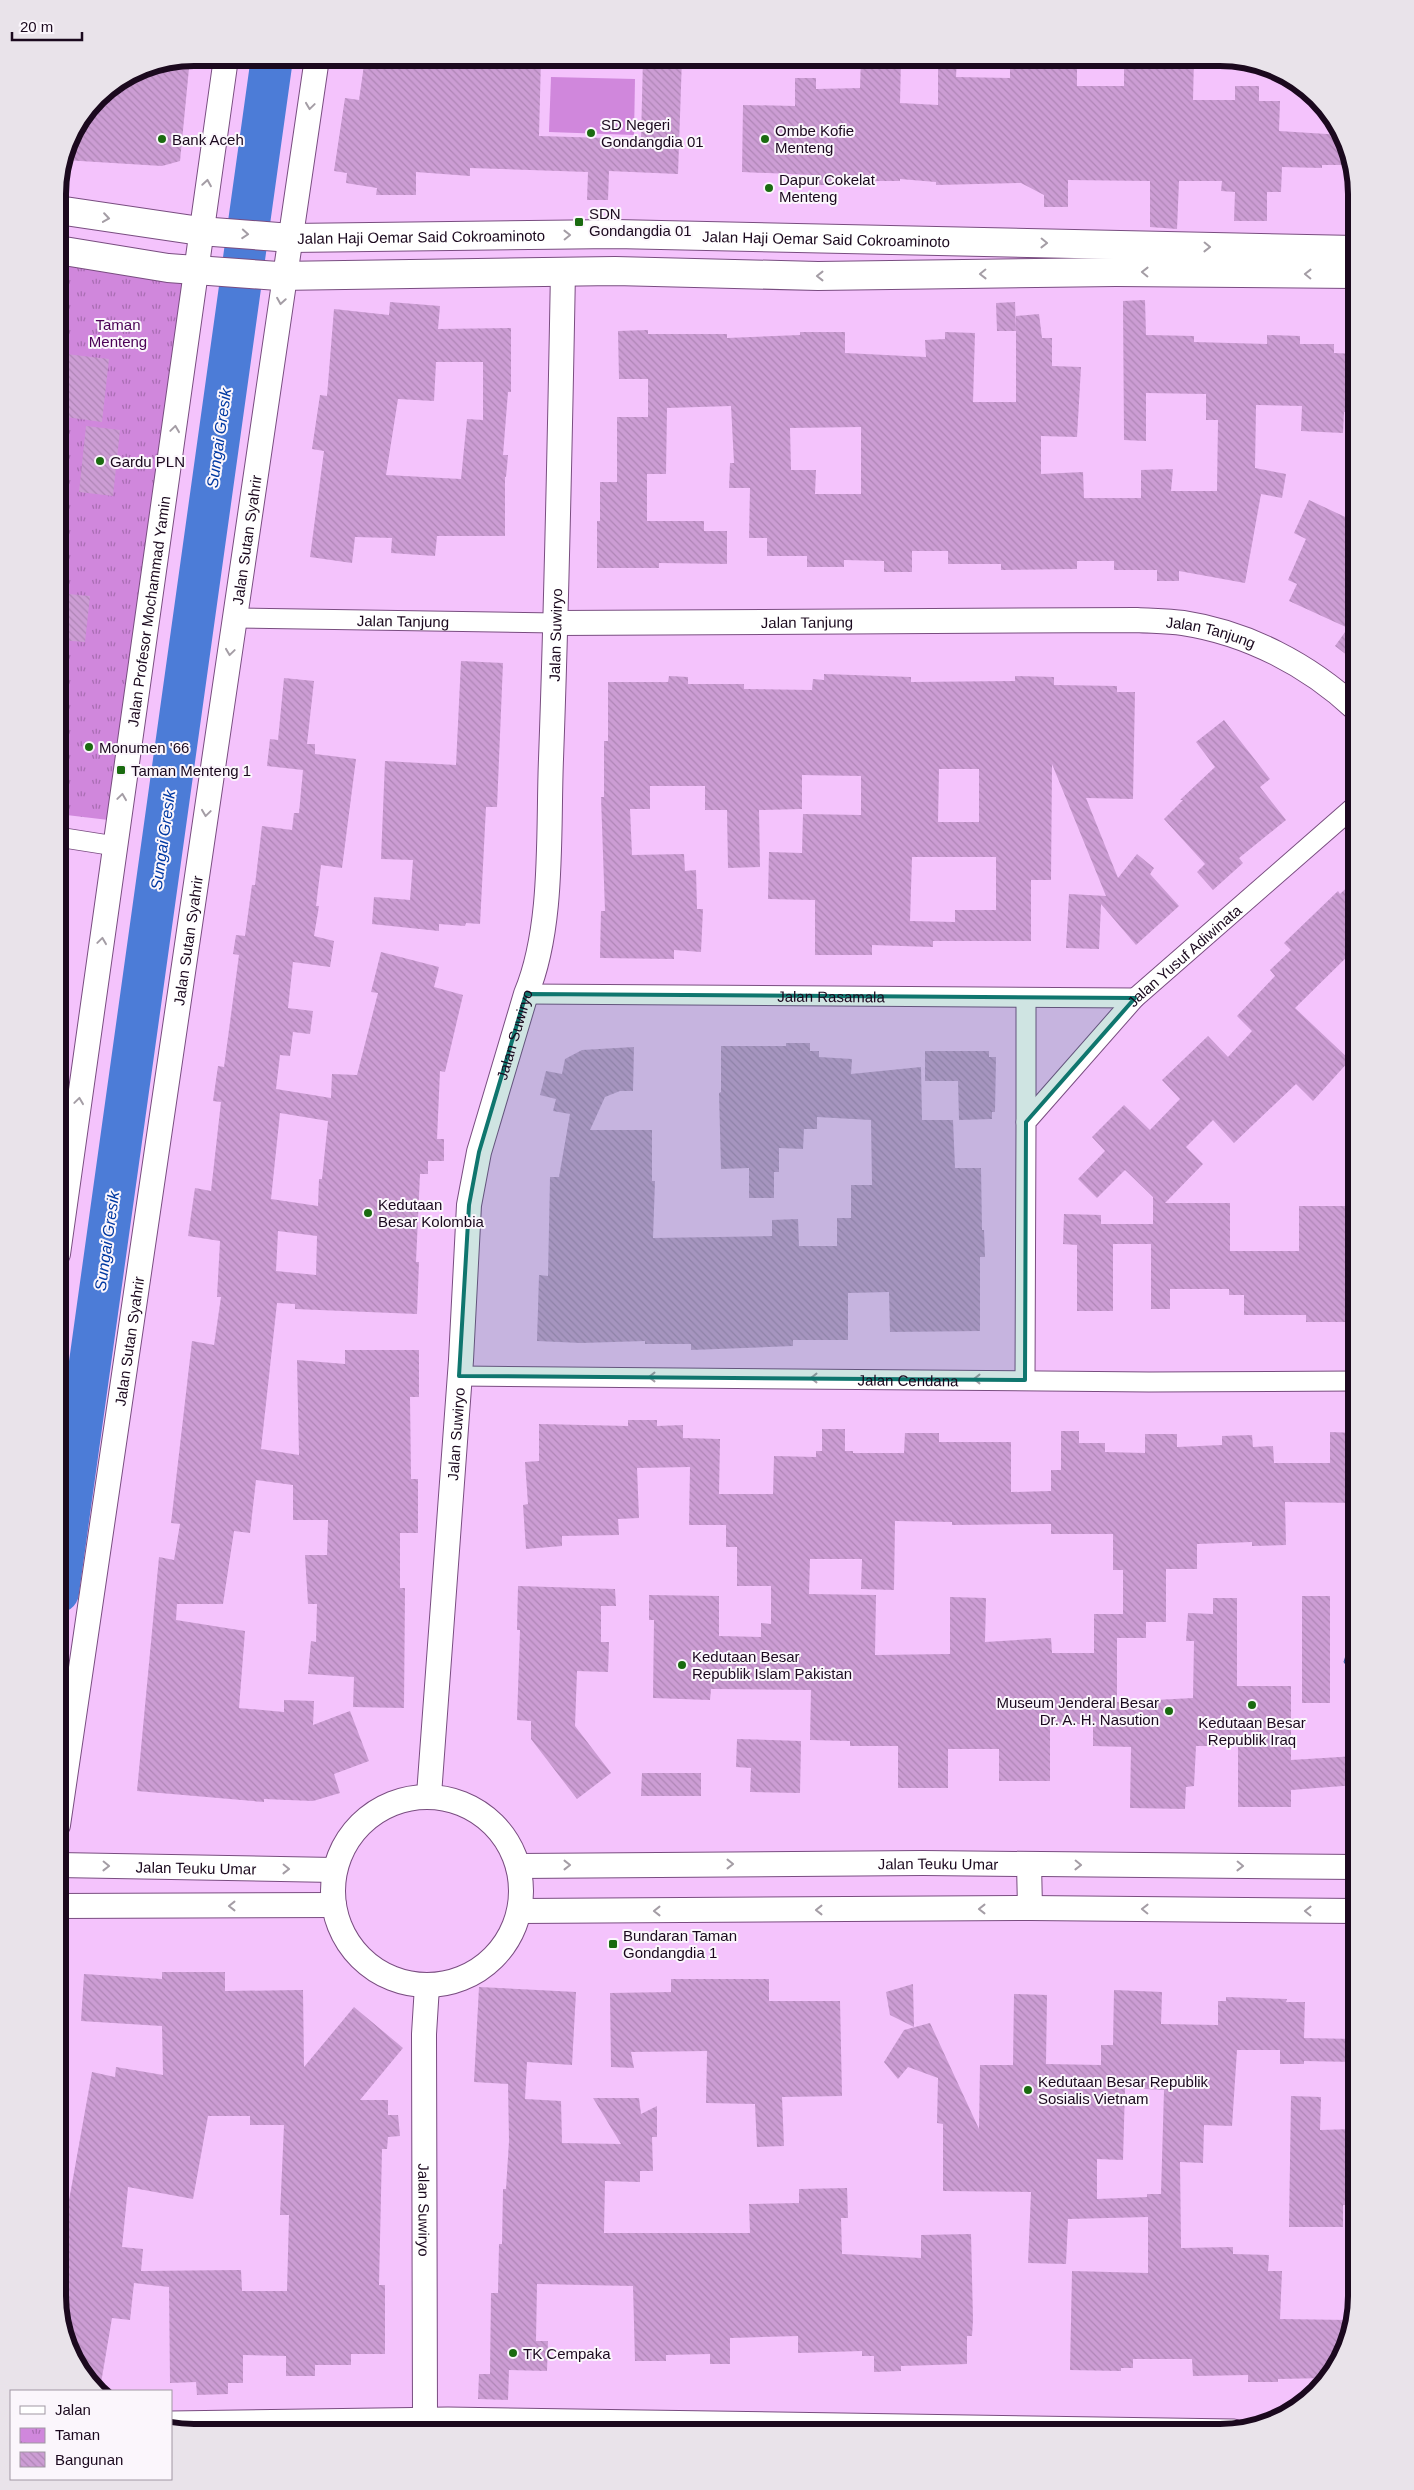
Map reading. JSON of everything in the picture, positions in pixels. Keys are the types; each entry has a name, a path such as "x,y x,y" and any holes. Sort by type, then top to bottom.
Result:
{"main road":[{"name":"Jalan Haji Oemar Said Cokroaminoto","path":"67,211 204,232 286,238 615,234 1348,250"},
{"path":"67,251 201,271 282,276 563,271 818,276 1116,272 1348,274"}],"street":[{"name":"Jalan Profesor Mochammad Yamin","path":"67,1193 115,846 201,271 204,232 225,66"},
{"name":"Jalan Sutan Syahrir","path":"66,1769 235,618 286,238 316,66"},
{"name":"Jalan Suwiryo","path":"429,1795 459,1376 469,1205 479,1152 526,994 534,975 541,945 545,913 556,623 563,271"},
{"name":"Jalan Tanjung","path":"235,618 556,623 1137,620 1182,623 1230,634 1287,658 1335,690 1348,702"},
{"name":"Jalan Yusuf Adiwinata","path":"1026,1122 1135,998 1348,812"},
{"path":"67,838 115,846"},
{"name":"Jalan Rasamala","path":"526,994 1135,998"},
{"path":"1025,1380 1026,998"},
{"name":"Jalan Cendana","path":"459,1376 1149,1382 1348,1381"},
{"path":"429,1795 459,1801 486,1816 506,1838 518,1866 520,1910 513,1931 486,1965 468,1977 448,1984 427,1986 400,1982 376,1971 356,1953 341,1931 334,1906 334,1870 347,1840 368,1816 397,1800 429,1795"},
{"path":"1029,1864 1030,1908"},
{"name":"Jalan Teuku Umar","path":"518,1866 1029,1864 1348,1867"},
{"name":"Jalan Teuku Umar","path":"66,1865 334,1870"},
{"path":"66,1906 334,1906"},
{"path":"520,1910 1030,1908 1348,1911"},
{"name":"Jalan Suwiryo","path":"427,1986 424,2034 427,2423"},
{"path":"172,2420 332,2423"}],"highlighted area":[{"path":"526,994 1135,998 1026,1122 1025,1380 459,1376 469,1205 479,1152"}],"green space":[{"path":"551,77 635,79 634,135 549,132"},
{"name":"Taman Menteng","path":"67,262 185,275 117,821 67,815"}],"water":[{"path":"1348,1649 1348,1668 1344,1662"}],"building":[{"path":"189,66 180,161 162,166 71,160 83,130 98,110 116,93 138,79 153,73"},
{"path":"364,66 541,66 539,136 641,139 643,66 682,66 678,174 609,171 608,200 587,200 588,172 470,168 470,176 416,172 416,195 376,195 377,188 346,183 347,173 334,171 345,98 359,100"},
{"path":"861,67 901,67 900,103 938,105 938,67 957,67 956,77 1010,78 1010,67 1077,67 1077,86 1124,86 1124,67 1194,67 1193,100 1235,100 1235,86 1259,86 1259,101 1280,101 1279,131 1333,134 1344,165 1322,165 1322,168 1282,167 1281,192 1267,192 1267,221 1234,221 1235,192 1221,191 1222,181 1179,181 1177,229 1150,227 1150,181 1068,180 1068,207 1044,207 1044,195 1021,183 936,185 936,182 900,179 900,181 847,181 847,185 813,185 813,175 742,172 743,105 795,106 795,78 816,78 816,89 860,88"},
{"path":"1145,300 1146,335 1194,336 1194,342 1267,344 1267,335 1300,336 1300,344 1334,344 1334,353 1348,354 1348,412 1344,412 1343,433 1301,431 1302,406 1256,405 1255,468 1286,474 1282,498 1261,494 1245,583 1179,571 1179,581 1157,581 1157,570 1114,570 1114,561 1077,561 1077,569 1001,570 1001,564 948,564 948,551 912,551 912,572 884,572 884,561 844,560 844,567 807,567 807,556 767,556 767,538 749,538 750,488 729,488 730,463 734,463 731,406 667,408 666,474 647,474 647,521 704,521 704,531 727,531 727,564 659,563 659,568 597,568 597,521 600,521 600,482 617,482 617,417 648,417 648,379 619,379 618,331 648,330 648,334 727,334 727,338 800,335 800,332 845,332 845,353 926,357 925,340 945,339 945,332 975,333 973,402 1016,402 1016,316 1039,314 1042,338 1052,338 1052,366 1081,367 1077,437 1041,436 1041,474 1083,472 1084,498 1141,498 1141,470 1173,469 1171,491 1217,491 1218,420 1206,420 1206,394 1146,393 1146,441 1124,440 1123,301","holes":["861,427 861,494 815,494 816,470 791,470 790,428"]},
{"path":"390,302 440,306 438,329 511,328 511,392 508,392 503,455 508,455 505,477 505,536 437,536 435,556 391,553 392,538 355,537 352,563 310,557 324,451 312,449 320,395 327,396 334,309 389,315","holes":["436,362 483,362 483,420 467,419 461,479 386,475 398,399 434,401"]},
{"path":"1015,302 1016,331 997,331 996,303"},
{"path":"67,354 109,359 102,422 67,417"},
{"name":"Gardu PLN","path":"86,426 120,430 113,496 79,492"},
{"path":"1309,500 1348,518 1348,628 1289,601 1297,584 1288,580 1306,539 1294,533"},
{"path":"67,594 90,596 85,642 67,641"},
{"path":"1348,628 1348,656 1335,646"},
{"path":"461,661 503,663 497,807 486,807 480,924 466,923 465,926 439,924 439,931 372,924 374,897 410,900 413,860 381,859 385,761 456,765"},
{"path":"824,674 911,677 911,682 1015,681 1015,676 1054,677 1054,685 1117,686 1117,692 1135,692 1133,799 1086,798 1118,878 1137,854 1154,868 1150,874 1179,906 1136,945 1101,904 1099,949 1066,948 1069,894 1106,896 1052,764 1051,880 1031,880 1031,941 933,941 933,947 872,945 872,955 815,955 815,900 768,899 769,852 802,853 803,814 861,815 861,776 802,775 802,809 759,810 760,867 728,868 727,810 705,810 705,786 650,786 650,809 630,809 632,855 684,854 685,871 696,870 697,909 703,909 701,952 674,950 674,959 600,958 601,911 605,911 601,797 604,797 604,741 608,741 608,682 668,682 669,676 688,677 688,684 744,684 744,689 812,690 813,679 824,680","holes":["939,769 979,769 979,822 938,822","912,857 996,857 996,910 955,910 955,922 910,921"]},
{"path":"284,678 314,681 307,744 315,744 315,754 356,759 342,868 321,865 316,906 319,906 314,936 334,941 330,967 293,962 288,1008 313,1011 310,1034 293,1032 290,1056 280,1055 276,1089 331,1098 332,1074 357,1075 378,993 371,992 381,952 439,967 434,987 463,995 445,1072 440,1071 437,1139 444,1139 444,1161 428,1161 428,1174 420,1174 416,1262 419,1262 417,1314 295,1309 295,1304 277,1303 261,1449 299,1455 297,1360 345,1364 345,1350 419,1350 419,1397 410,1397 411,1479 418,1479 418,1533 400,1533 400,1588 405,1588 404,1708 353,1707 354,1677 308,1674 311,1641 316,1642 317,1604 308,1604 305,1555 327,1555 328,1520 293,1520 293,1485 256,1480 250,1533 234,1531 223,1604 177,1604 176,1620 245,1631 239,1708 284,1712 284,1700 314,1701 313,1725 350,1711 369,1761 334,1774 340,1793 313,1801 264,1799 264,1802 137,1791 159,1557 174,1560 180,1524 171,1523 192,1341 214,1345 221,1297 217,1297 220,1241 188,1236 195,1188 211,1191 221,1102 213,1101 218,1066 224,1067 239,955 233,954 236,935 245,936 252,885 255,885 262,826 292,830 294,813 299,813 303,770 267,766 270,739 278,740","holes":["280,1113 328,1121 322,1179 319,1179 318,1206 271,1199","278,1231 317,1236 316,1275 276,1271"]},
{"path":"1224,720 1270,779 1260,787 1286,820 1239,858 1243,863 1213,890 1197,872 1205,864 1164,819 1183,800 1180,800 1215,767 1196,742"},
{"path":"1348,886 1348,956 1295,1008 1348,1058 1348,1062 1313,1101 1296,1084 1234,1143 1213,1120 1186,1147 1203,1164 1165,1203 1230,1203 1230,1251 1299,1251 1299,1206 1348,1206 1348,1322 1306,1322 1306,1315 1244,1315 1244,1295 1229,1295 1229,1289 1170,1289 1170,1309 1151,1309 1151,1244 1113,1244 1113,1311 1077,1311 1077,1245 1063,1244 1064,1214 1101,1215 1101,1224 1153,1224 1153,1197 1125,1170 1097,1198 1078,1179 1105,1151 1092,1137 1124,1105 1150,1130 1180,1099 1162,1080 1208,1036 1228,1057 1252,1031 1237,1016 1275,976 1270,970 1291,950 1284,943 1338,891 1340,894"},
{"path":"786,1043 810,1043 810,1051 819,1051 819,1057 852,1059 851,1074 921,1067 922,1120 953,1120 955,1168 981,1168 982,1230 984,1230 985,1257 980,1257 980,1331 890,1332 889,1292 848,1293 848,1340 793,1340 793,1346 691,1350 691,1344 645,1344 645,1341 581,1343 537,1341 539,1275 548,1276 550,1177 559,1177 570,1114 553,1111 556,1099 540,1095 546,1071 562,1074 565,1059 582,1050 634,1047 633,1091 620,1091 605,1097 590,1130 652,1130 652,1181 655,1181 653,1238 772,1236 772,1220 798,1219 799,1246 837,1246 837,1218 851,1218 851,1185 872,1185 871,1120 817,1117 817,1129 804,1129 803,1149 779,1148 779,1172 774,1172 774,1198 749,1198 749,1168 721,1169 719,1093 721,1092 721,1046 786,1046"},
{"path":"925,1051 989,1051 989,1057 996,1057 995,1112 992,1112 992,1119 959,1120 958,1081 925,1081"},
{"path":"628,1420 657,1420 657,1426 683,1425 683,1438 720,1439 719,1494 773,1494 774,1456 816,1457 816,1451 822,1451 822,1429 845,1429 845,1451 853,1451 853,1453 904,1453 905,1433 939,1433 939,1442 1011,1442 1011,1492 1051,1491 1051,1470 1061,1470 1061,1431 1079,1431 1079,1443 1105,1443 1105,1452 1145,1453 1145,1434 1177,1434 1177,1447 1222,1445 1222,1436 1252,1435 1253,1447 1273,1446 1274,1463 1330,1463 1330,1432 1348,1433 1348,1503 1285,1502 1286,1545 1252,1546 1252,1542 1197,1544 1197,1569 1166,1569 1166,1622 1146,1622 1146,1638 1117,1638 1117,1702 1193,1698 1194,1641 1186,1641 1188,1613 1213,1614 1213,1598 1237,1598 1237,1686 1291,1686 1291,1760 1348,1756 1348,1786 1291,1790 1291,1807 1238,1807 1238,1746 1196,1746 1194,1786 1186,1787 1185,1809 1130,1808 1131,1747 1093,1746 1093,1724 1050,1724 1050,1781 999,1781 999,1749 948,1749 948,1788 898,1788 898,1746 850,1746 850,1741 810,1740 811,1690 711,1689 710,1700 653,1698 654,1620 649,1620 649,1595 719,1596 719,1636 761,1637 761,1623 771,1624 771,1586 737,1586 737,1547 726,1547 726,1525 689,1525 690,1467 637,1468 639,1518 618,1519 619,1535 562,1536 562,1546 526,1549 523,1505 528,1504 525,1462 539,1461 539,1424 628,1426","holes":["895,1521 952,1522 952,1525 1051,1524 1051,1534 1113,1534 1113,1570 1123,1570 1123,1614 1094,1614 1094,1653 1052,1653 1051,1638 985,1642 986,1598 950,1597 950,1654 875,1655 876,1595 809,1594 810,1559 862,1559 861,1589 894,1590"]},
{"path":"518,1586 615,1589 616,1606 601,1606 601,1642 609,1642 608,1672 577,1671 575,1726 611,1773 577,1799 531,1739 531,1721 517,1720 520,1630 517,1630"},
{"path":"1302,1596 1330,1596 1330,1703 1302,1703"},
{"path":"737,1739 801,1741 800,1793 750,1792 751,1768 736,1767"},
{"path":"642,1773 701,1773 701,1796 641,1796"},
{"path":"162,1972 225,1972 225,1991 303,1990 304,2067 354,2007 403,2048 360,2100 388,2100 388,2115 398,2115 400,2136 388,2137 387,2149 382,2149 379,2285 385,2285 385,2354 351,2354 351,2365 315,2365 315,2376 286,2376 286,2356 243,2355 243,2383 228,2383 228,2394 197,2395 196,2382 170,2383 169,2287 134,2283 130,2320 112,2318 101,2383 98,2380 79,2352 67,2312 66,2206 68,2206 92,2072 115,2077 116,2067 163,2075 162,2026 81,2021 84,1974 162,1979","holes":["208,2116 250,2116 250,2125 284,2125 280,2215 289,2215 287,2291 242,2291 241,2270 141,2271 143,2249 122,2247 128,2187 193,2199"]},
{"path":"671,1979 769,1979 769,2001 840,2001 842,2096 782,2097 784,2146 757,2147 755,2104 706,2103 707,2051 631,2052 634,2068 611,2067 610,1993 671,1992"},
{"path":"913,1984 914,2027 890,2015 886,1992"},
{"path":"479,1987 576,1992 572,2065 527,2062 525,2099 561,2101 562,2143 621,2144 593,2098 639,2098 641,2114 657,2106 657,2137 652,2137 653,2171 640,2171 640,2182 605,2181 604,2233 750,2233 749,2204 799,2203 799,2189 847,2188 848,2218 841,2218 842,2254 921,2258 921,2235 971,2234 973,2320 972,2336 967,2336 967,2364 901,2366 901,2371 874,2372 874,2356 862,2356 862,2351 798,2353 798,2336 730,2338 730,2364 710,2364 710,2354 666,2355 666,2361 635,2361 633,2286 537,2284 536,2341 548,2341 547,2371 509,2370 508,2400 478,2399 479,2374 490,2374 491,2293 498,2293 499,2244 502,2244 503,2189 506,2189 509,2141 508,2084 474,2082"},
{"path":"1114,1990 1162,1992 1161,2024 1218,2025 1218,2001 1226,2001 1226,1997 1287,1999 1286,2002 1305,2002 1304,2038 1348,2039 1348,2062 1304,2061 1304,2064 1280,2064 1280,2050 1237,2050 1232,2126 1204,2125 1203,2163 1180,2162 1181,2248 1233,2247 1233,2254 1269,2255 1268,2271 1282,2271 1280,2319 1345,2320 1335,2352 1317,2378 1278,2379 1278,2382 1248,2382 1248,2375 1193,2376 1192,2359 1133,2359 1133,2368 1121,2368 1121,2371 1070,2370 1072,2271 1148,2273 1148,2217 1068,2219 1066,2264 1028,2263 1031,2192 943,2191 943,2124 937,2123 938,2078 908,2067 898,2079 884,2062 904,2030 930,2023 979,2129 980,2065 1013,2065 1014,1994 1047,1995 1046,2064 1101,2065 1101,2045 1113,2045","holes":["1125,2088 1164,2090 1161,2194 1147,2194 1147,2197 1097,2199 1097,2159 1123,2160"]},
{"path":"1291,2096 1321,2097 1320,2130 1348,2129 1348,2205 1343,2205 1343,2227 1289,2227"}],"waterway":[{"name":"Sungai Gresik","path":"66,1532 271,66"}],"place":[{"name":"SD Negeri Gondangdia 01","path":"591,133"},
{"name":"Bank Aceh","path":"162,139"},
{"name":"Ombe Kofie Menteng","path":"765,139"},
{"name":"Dapur Cokelat Menteng","path":"769,188"},
{"name":"SDN Gondangdia 01","path":"579,222"},
{"name":"Gardu PLN","path":"100,461"},
{"name":"Monumen '66","path":"89,747"},
{"name":"Taman Menteng 1","path":"121,770"},
{"name":"Kedutaan Besar Kolombia","path":"368,1213"},
{"name":"Kedutaan Besar Republik Islam Pakistan","path":"682,1665"},
{"name":"Kedutaan Besar Republik Iraq","path":"1252,1705"},
{"name":"Museum Jenderal Besar Dr. A. H. Nasution","path":"1169,1711"},
{"name":"Bundaran Taman Gondangdia 1","path":"613,1944"},
{"name":"Kedutaan Besar Republik Sosialis Vietnam","path":"1028,2090"},
{"name":"TK Cempaka","path":"513,2353"}]}
